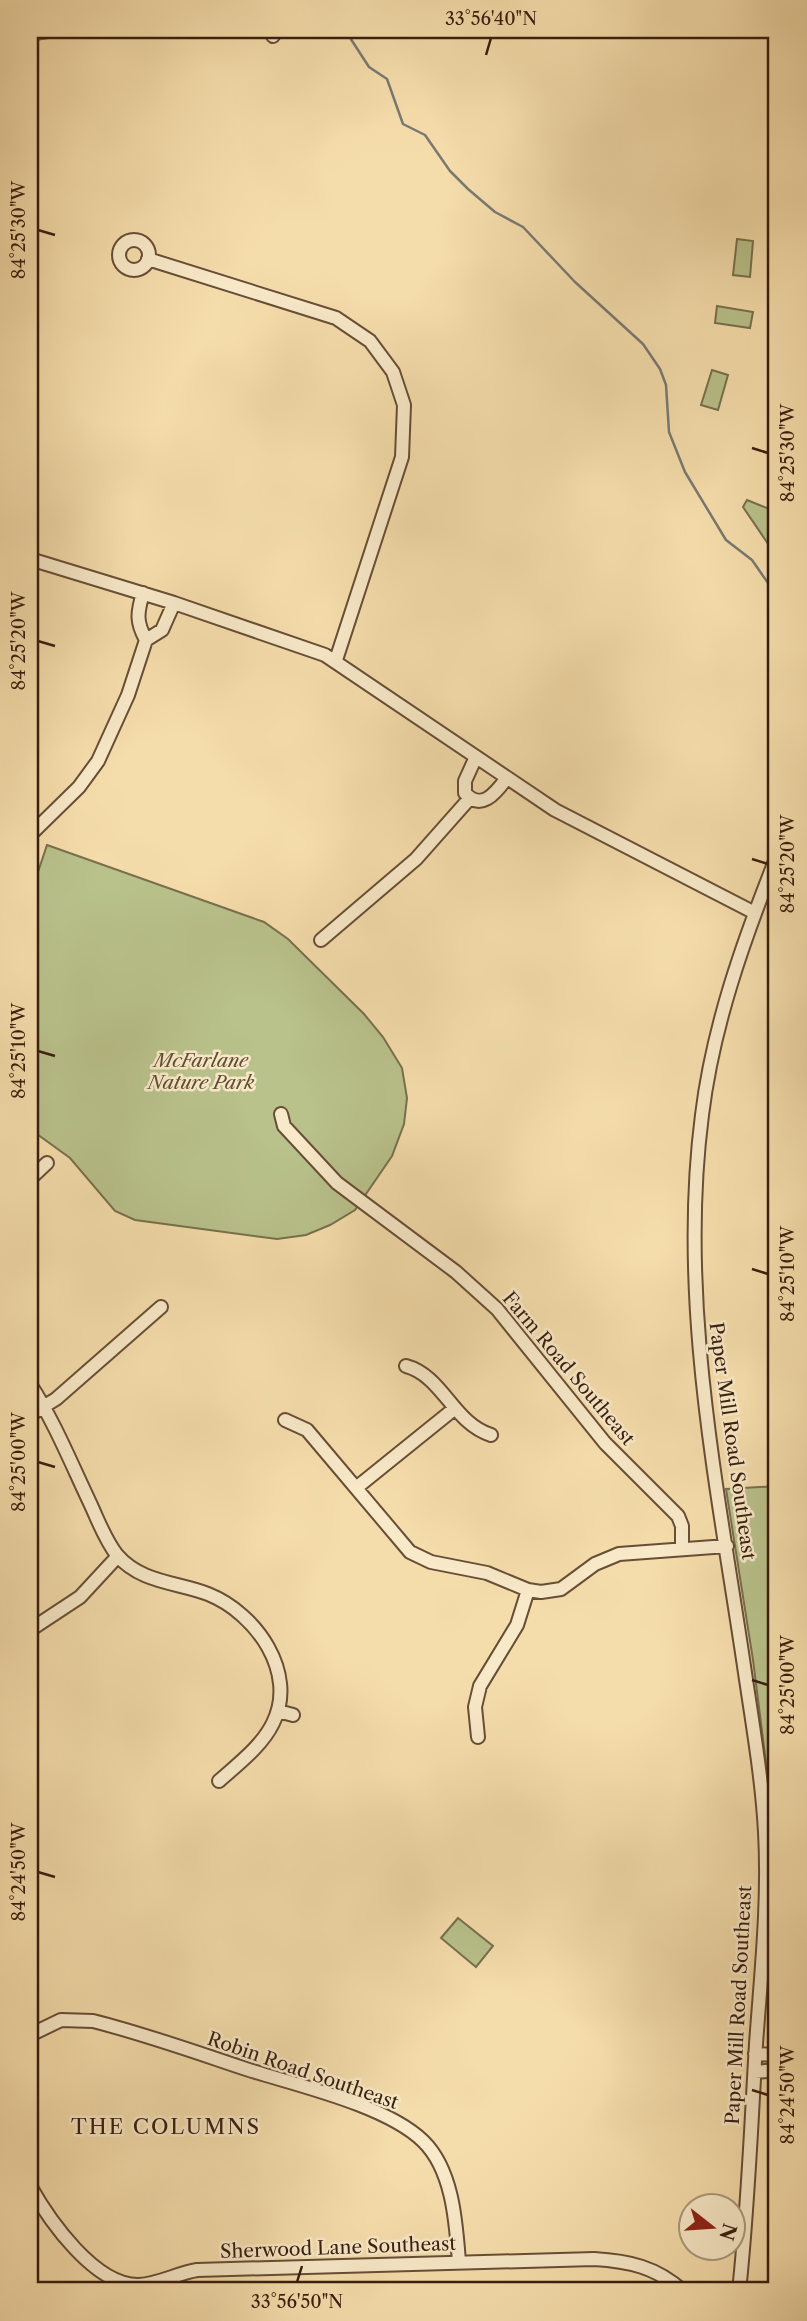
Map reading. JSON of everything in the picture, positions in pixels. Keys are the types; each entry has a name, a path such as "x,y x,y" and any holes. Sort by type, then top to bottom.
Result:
{"street":[{"path":"148,260 336,318 370,341 394,372 404,405 402,457 336,660"},
{"path":"30,559 174,603 336,660 506,779 594,832 755,913"},
{"path":"143,593 137,612 138,624 146,640"},
{"path":"30,835 79,788 98,761 128,695 146,640 162,630 169,621 174,603"},
{"path":"475,759 465,781 465,793 470,798 481,801 490,798 506,779"},
{"path":"321,940 416,859 470,798"},
{"name":"Paper Mill Road Southeast","path":"739,2291 764,1927 765,1833 704,1392 695,1301 697,1173 701,1115 715,1046 755,913 777,856"},
{"name":"Farm Road Southeast","path":"281,1114 284,1126 337,1183 456,1272 497,1309 605,1443 678,1516 682,1549"},
{"path":"30,1179 47,1163"},
{"path":"30,1415 45,1408 161,1307"},
{"path":"406,1366 427,1376 473,1428 491,1435"},
{"path":"30,1384 45,1408 118,1556 152,1579 219,1599 242,1617 273,1656 281,1683 278,1711 260,1742 219,1781"},
{"path":"356,1488 454,1409"},
{"path":"285,1420 306,1430 410,1552 431,1562 487,1573 528,1590 561,1589 596,1564 619,1554 727,1546"},
{"path":"30,1630 80,1597 118,1556"},
{"path":"478,1737 475,1707 480,1686 517,1625 528,1590"},
{"path":"278,1711 293,1715"},
{"name":"Robin Road Southeast","path":"30,2035 61,2020 110,2026 348,2102 395,2121 424,2142 439,2164 452,2207 459,2262"},
{"path":"755,2054 777,2055"},
{"path":"755,2072 777,2070"},
{"name":"Sherwood Lane Southeast","path":"30,2186 44,2212 71,2245 98,2268 135,2288 197,2270 622,2260 655,2270 683,2291"}],"green space":[{"path":"30,30 97,30 30,41"},
{"path":"737,239 753,241 750,277 733,275"},
{"path":"717,306 753,312 750,328 715,323"},
{"path":"712,370 728,375 718,410 701,405"},
{"path":"747,500 777,512 777,557 743,507"},
{"name":"McFarlane Nature Park","path":"47,845 264,922 288,939 364,1014 383,1037 402,1068 407,1098 404,1124 392,1156 355,1210 306,1235 277,1239 135,1220 115,1211 70,1158 30,1129 30,896"},
{"path":"777,1486 777,1850 753,1660 726,1489"},
{"path":"458,1918 493,1946 476,1967 441,1938"}],"waterway":[{"path":"345,30 369,67 387,79 403,124 425,135 450,171 468,189 495,212 523,227 575,282 643,344 660,369 666,385 669,432 685,472 726,540 752,560 777,596"}],"district":[{"name":"THE COLUMNS","path":"166,2127"}]}
